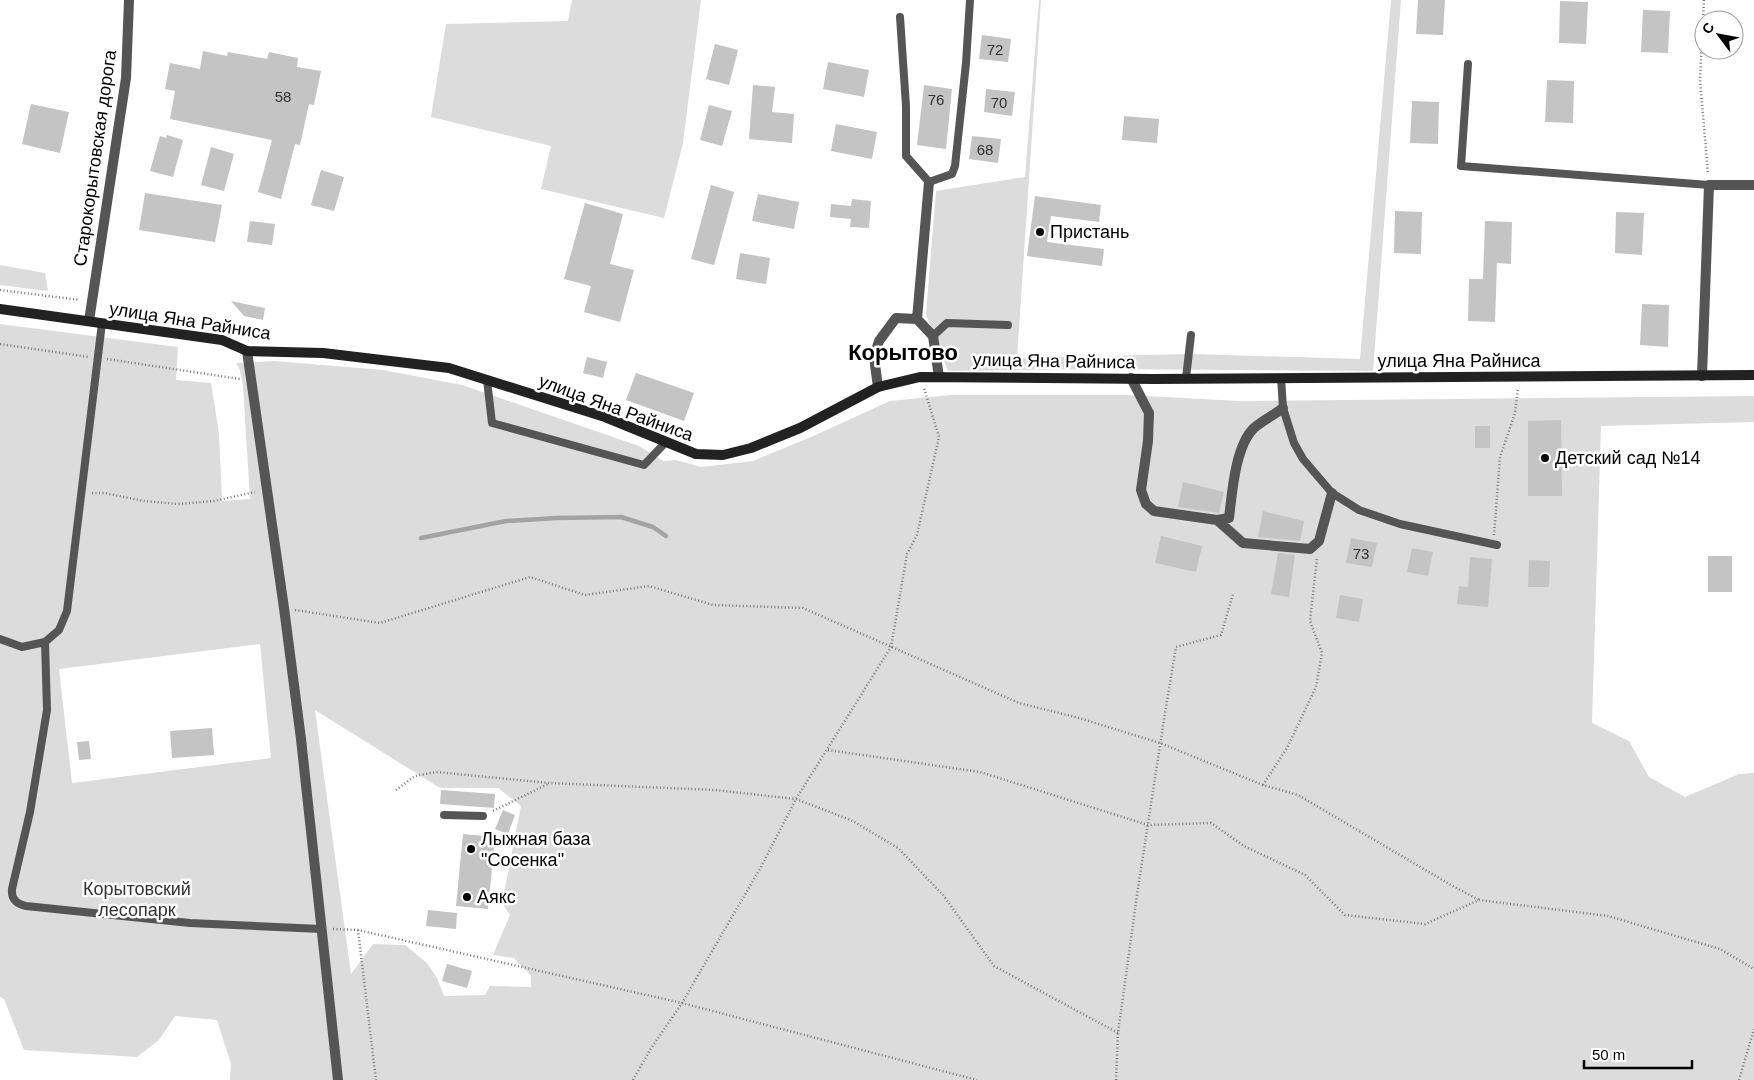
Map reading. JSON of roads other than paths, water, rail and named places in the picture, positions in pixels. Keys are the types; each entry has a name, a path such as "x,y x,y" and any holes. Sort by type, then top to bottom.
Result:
{"street":[{"name":"Старокорытовская дорога","path":"89,321 126,78 129,0"},
{"path":"917,320 929,182"},
{"path":"1702,376 1709,185 1754,185"},
{"name":"улица Яна Райниса","path":"0,310 222,340 247,351 323,353 449,368 605,417 696,454 723,455 751,448 800,428 878,387 920,377 1281,378 1754,375"},
{"path":"878,387 874,356 879,341 896,318 917,320 933,336 939,377"},
{"path":"247,351 301,739 338,1080"},
{"path":"1131,378 1148,413 1148,441 1141,490 1146,504 1154,511 1217,520 1229,518 1234,475 1244,441 1253,429 1283,408"},
{"path":"1217,520 1243,543 1310,549 1319,541 1332,493"}],"lane":[{"path":"900,17 906,106 906,156 929,182 952,174 955,166 966,63 970,0"},
{"path":"1468,64 1461,166 1709,185"},
{"path":"0,640 22,647 45,642 59,630 67,611 102,323"},
{"path":"933,336 947,323 1008,326"},
{"path":"1186,378 1192,335"},
{"path":"1281,378 1283,408 1294,443 1303,459 1332,493 1358,510 1400,524 1495,544"},
{"path":"487,380 492,423 644,465 666,442"},
{"path":"45,642 47,710 30,812 12,889 14,900 26,906 190,922 322,929"},
{"path":"444,815 483,816"}],"waterway":[{"path":"421,538 506,521 621,517 653,527 666,536"}],"place":[{"name":"Пристань","path":"1040,232"},
{"name":"Детский сад №14","path":"1545,458"},
{"name":"Лыжная база \"Сосенка\"","path":"471,849"},
{"name":"Аякс","path":"467,897"}],"district":[{"name":"Корытово","path":"903,352"}],"park label":[{"name":"Корытовский лесопарк","path":"137,900"}]}
